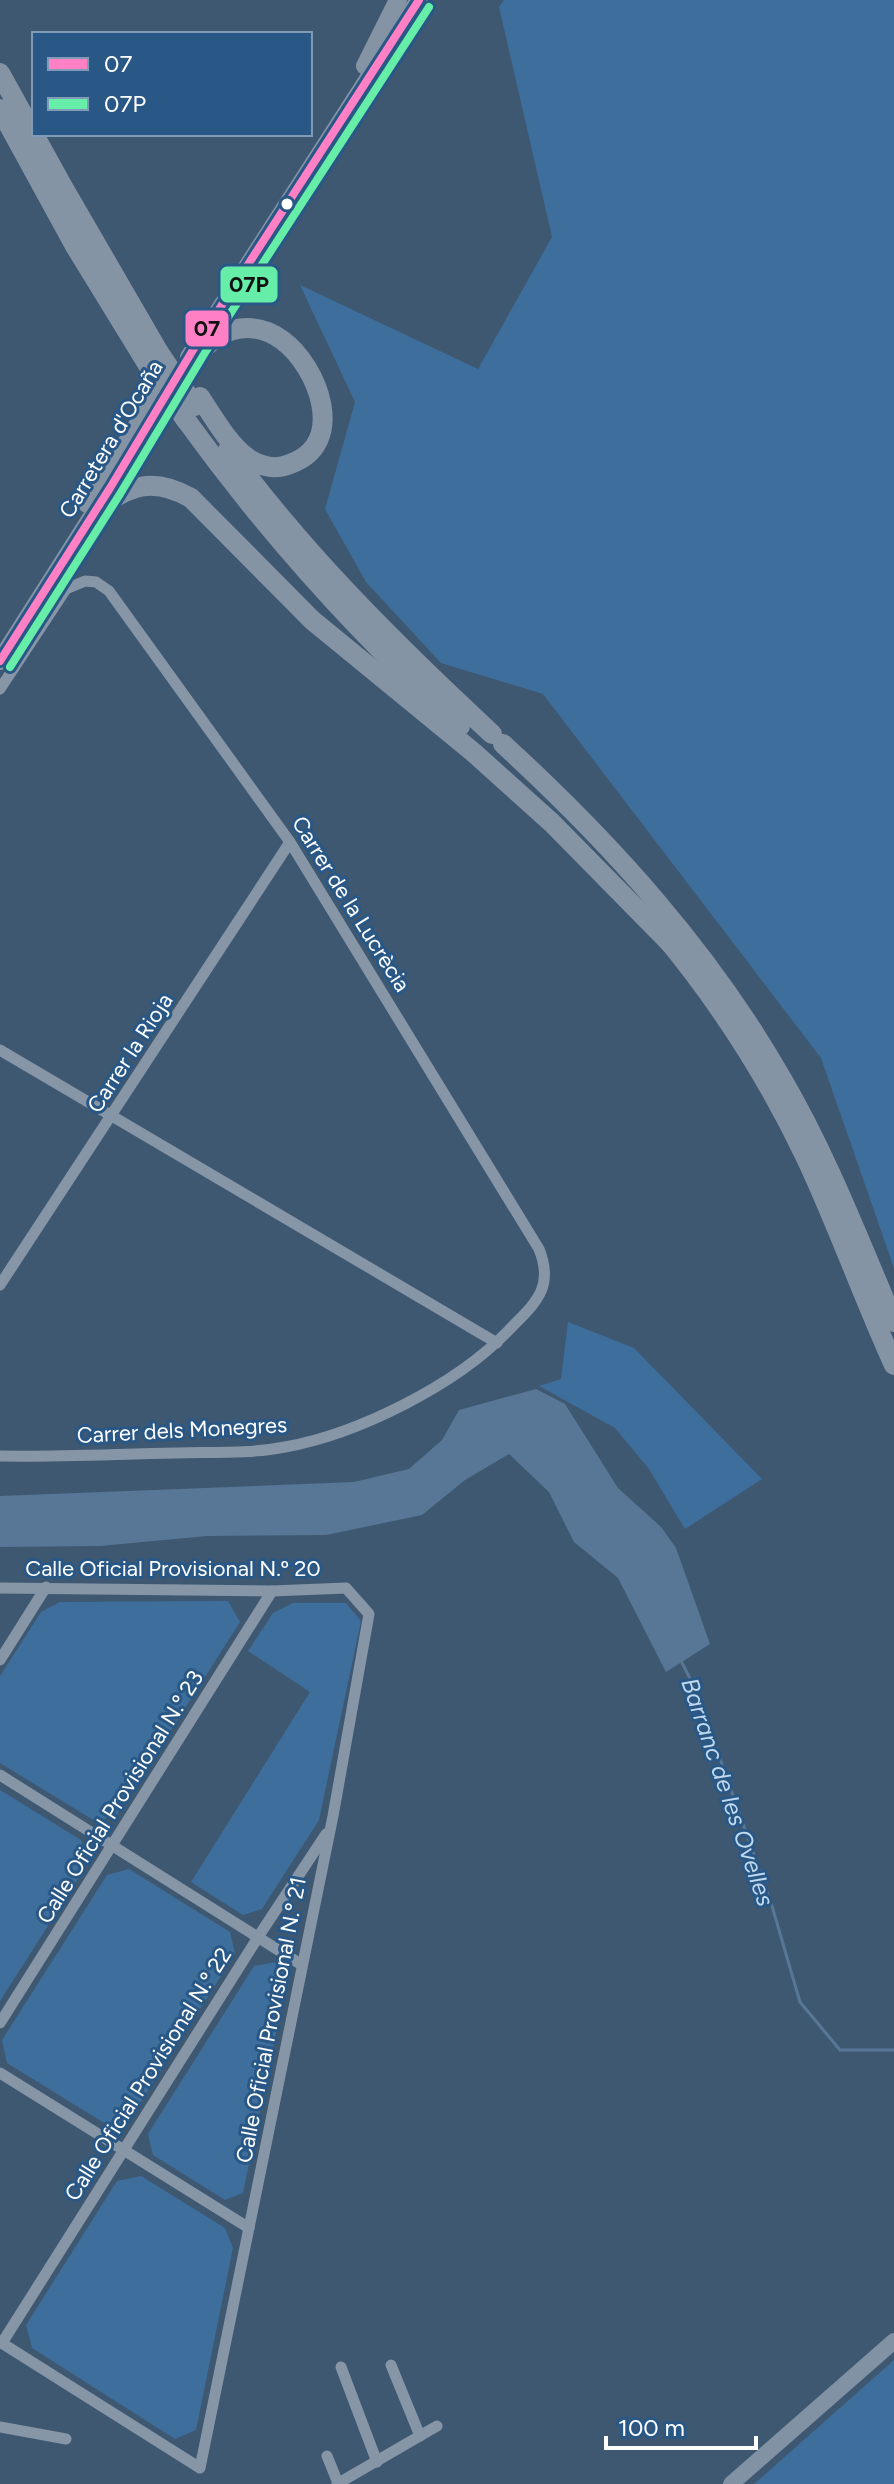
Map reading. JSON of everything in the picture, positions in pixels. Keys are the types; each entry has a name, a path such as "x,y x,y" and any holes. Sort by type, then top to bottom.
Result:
{"highway":[{"path":"0,55 17,90 24,117"},
{"path":"0,73 32,131"},
{"path":"0,109 75,246 193,408 247,503 317,586 406,677 596,832 639,878 685,935 756,1035 784,1081 827,1165 894,1322"},
{"path":"0,127 92,289 149,344"},
{"path":"35,136 149,344"},
{"path":"110,488 199,352 221,334 262,329 274,334 300,355 319,390 323,411 316,441 298,461 285,466 262,466 193,408"},
{"path":"97,508 133,488 149,485 166,487 191,498 312,620 473,752 552,823 645,921 674,947"},
{"path":"493,746 674,947 730,1024 784,1115 833,1219 894,1365"}],"main road":[{"path":"363,69 398,0"},
{"path":"346,115 361,82 410,0"},
{"name":"Carretera d'Ocaña","path":"0,640 410,0"},
{"name":"Carretera d'Ocaña","path":"0,661 196,345 419,0"}],"street":[{"name":"Carrer de la Lucrècia","path":"1,687 66,589 85,581 96,582 109,591 290,842 539,1249 545,1263 546,1278"},
{"name":"Carrer la Rioja","path":"0,1285 290,842"},
{"path":"0,1050 497,1343"},
{"name":"Carrer dels Monegres","path":"0,1456 255,1451 306,1443 363,1424 399,1407 497,1343 532,1306 542,1292 546,1278"},
{"path":"0,1660 46,1587"},
{"name":"Calle Oficial Provisional N.º 20","path":"0,1588 272,1591 346,1588"},
{"name":"Calle Oficial Provisional N.º 21","path":"1,2342 200,2468 330,1828 369,1614 346,1588"},
{"name":"Calle Oficial Provisional N.º 23","path":"0,2023 272,1591"},
{"path":"0,1775 302,1965"},
{"name":"Calle Oficial Provisional N.º 22","path":"1,2342 330,1828"},
{"path":"0,2073 249,2228"},
{"path":"731,2484 894,2341"},
{"path":"391,2365 420,2436"},
{"path":"341,2367 377,2462"},
{"path":"327,2456 338,2484 437,2426"},
{"path":"0,2427 66,2439"}],"shaded area":[{"path":"504,0 894,0 894,1268 821,1058 543,694 441,663 366,582 325,509 355,402 300,285 478,369 552,237 499,7"},
{"path":"568,1322 634,1348 762,1479 685,1529 649,1469 615,1428 539,1386 561,1379"},
{"path":"536,1389 565,1404 618,1488 661,1527 676,1548 710,1644 666,1672 618,1578 574,1542 549,1492 509,1454 465,1480 422,1515 326,1535 207,1536 100,1546 0,1547 0,1496 354,1482 409,1469 442,1440 459,1410"},
{"path":"228,1601 240,1622 116,1816 95,1821 0,1763 0,1676 41,1612 60,1602"},
{"path":"293,1603 346,1603 361,1621 319,1820 262,1909 243,1915 191,1882 310,1692 248,1651 273,1613"},
{"path":"0,1790 81,1840 88,1863 0,2001"},
{"path":"129,1869 230,1932 235,1954 128,2122 109,2126 7,2063 2,2040 107,1875"},
{"path":"276,1962 289,1970 243,2193 225,2200 153,2155 148,2134 254,1966"},
{"path":"141,2176 225,2228 233,2248 196,2430 175,2439 32,2348 26,2325 117,2181"},
{"path":"894,2360 894,2484 754,2484"}],"waterway":[{"name":"Barranc de les Ovelles","path":"680,1659 695,1688 772,1906 800,2002 840,2050 894,2050"}],"transit line":[{"name":"07","path":"0,661 196,345 419,0"},
{"name":"07P","path":"10,667 206,351 429,7"}]}
